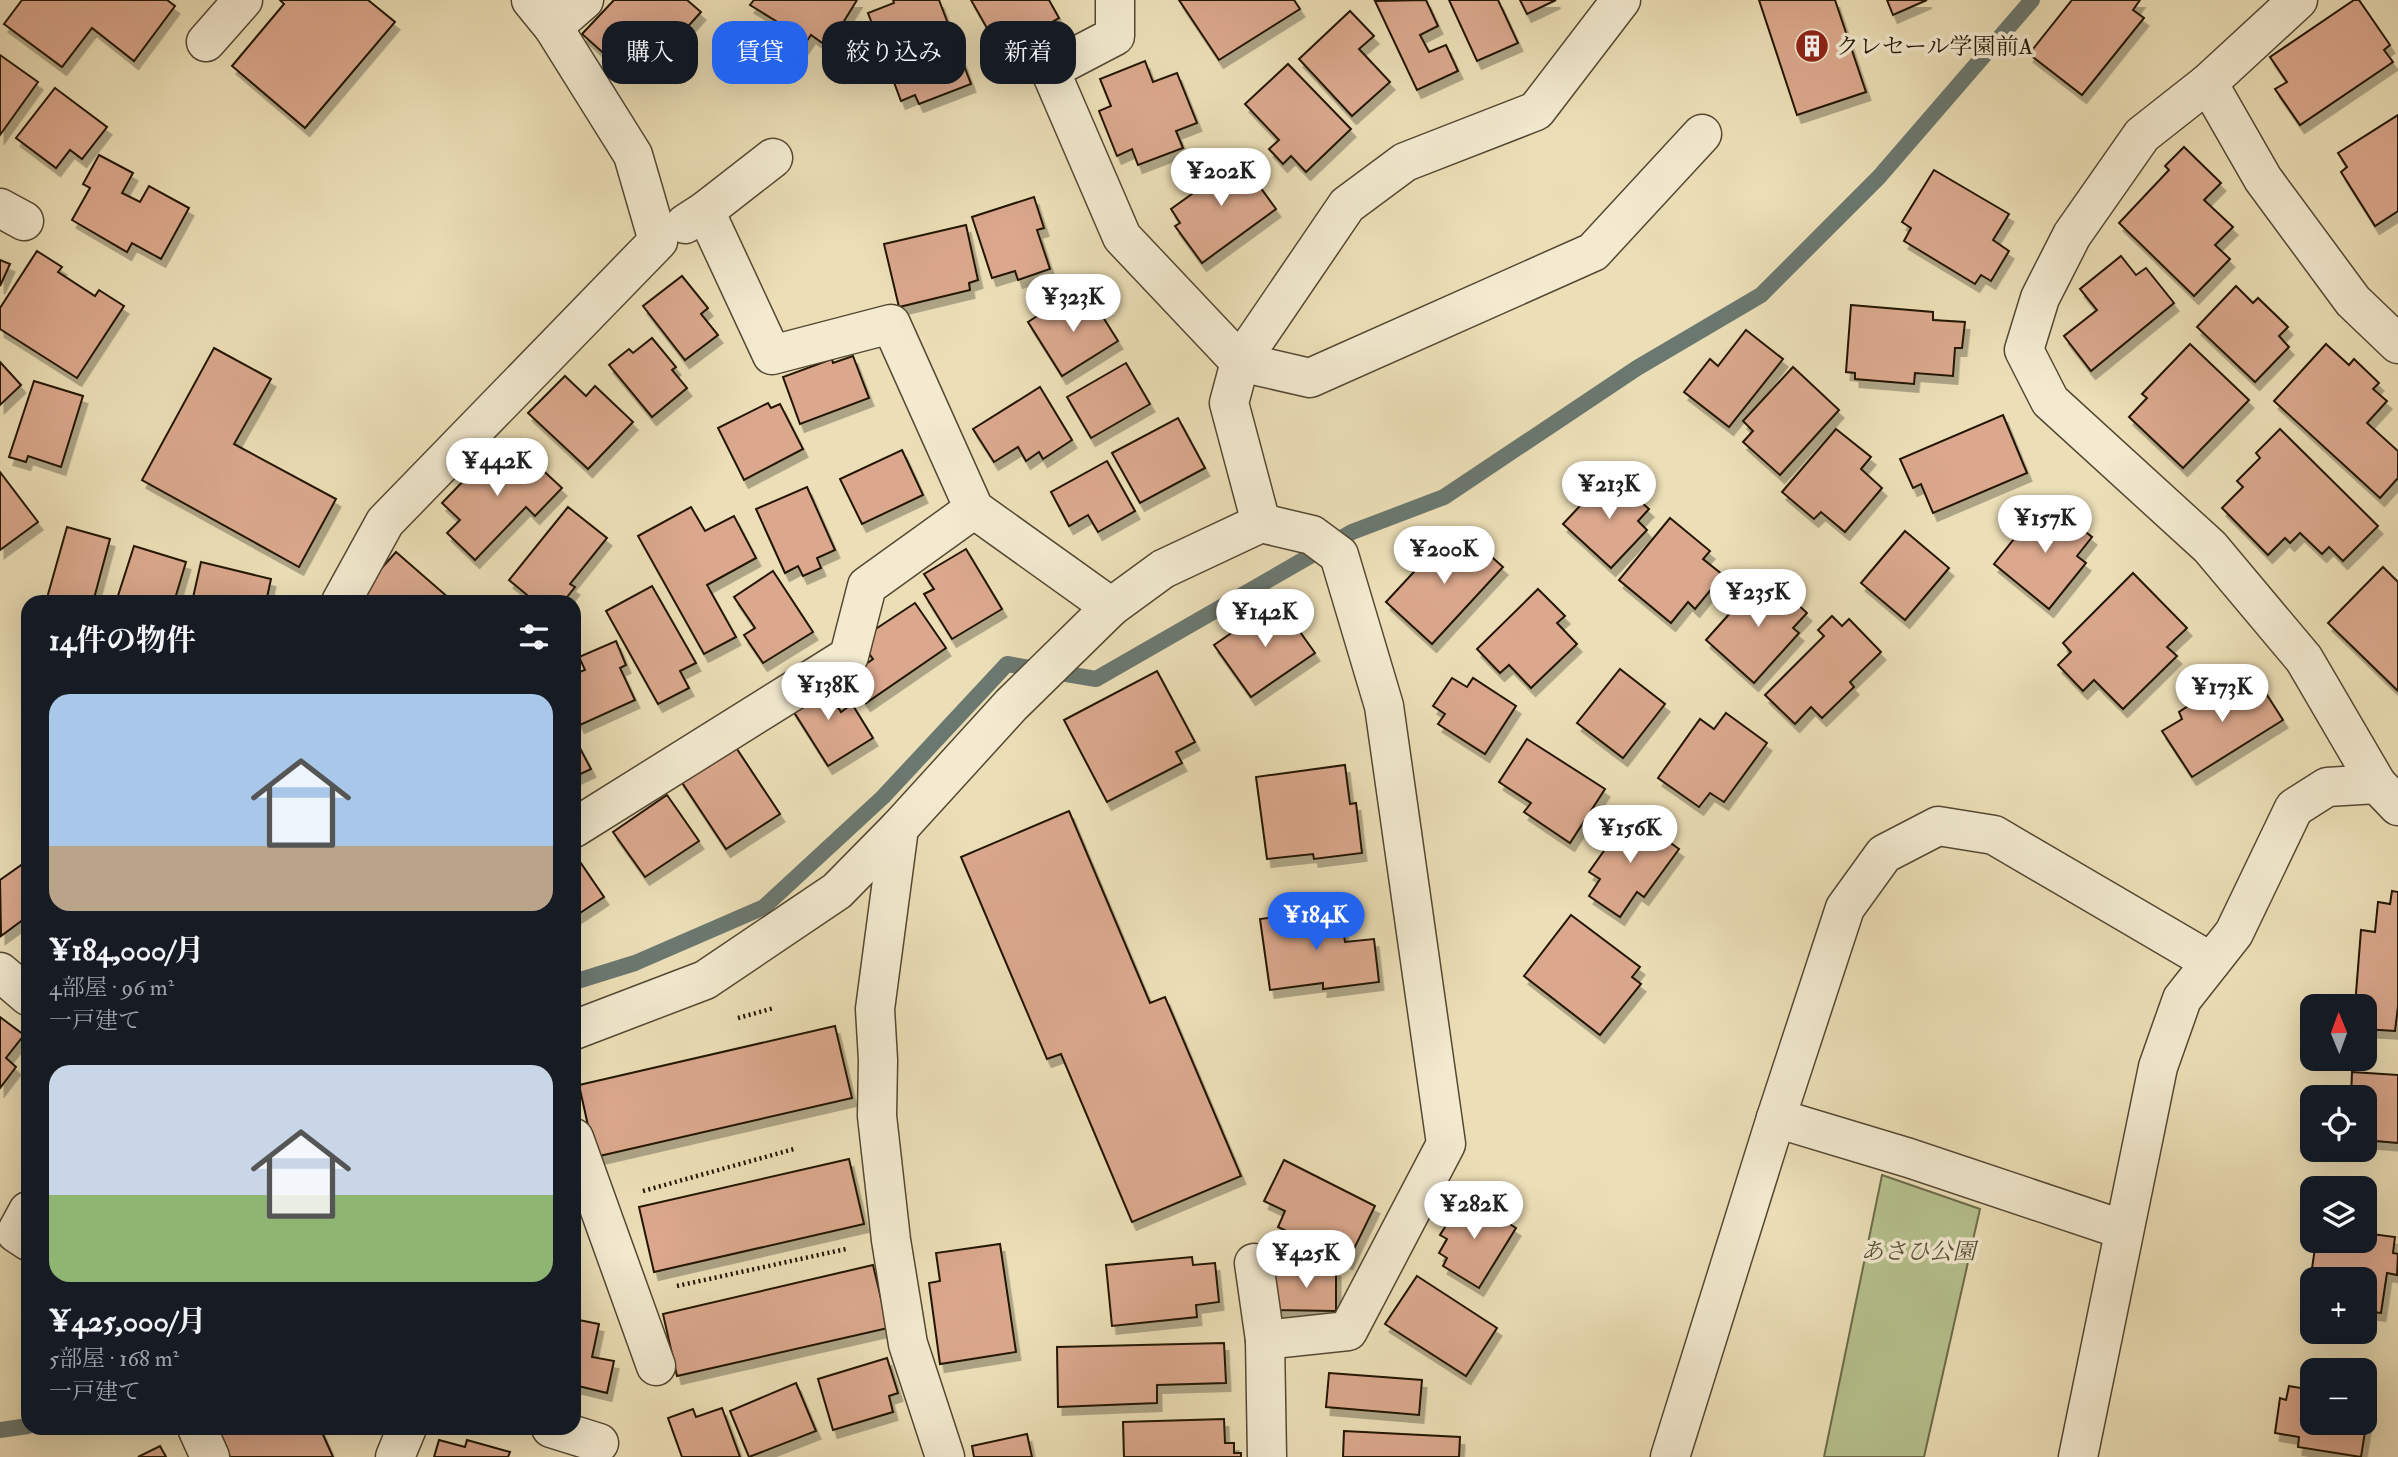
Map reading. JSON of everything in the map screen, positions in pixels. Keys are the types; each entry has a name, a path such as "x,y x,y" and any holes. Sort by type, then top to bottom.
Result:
{"street":[{"path":"206,43 243,0"},
{"path":"583,0 542,13 633,155 658,241"},
{"path":"1115,0 1115,36 1050,70 1122,237 1240,362 1310,378 1593,252 1702,134"},
{"path":"1261,523 1228,403 1240,362 1347,205 1405,162 1536,111 1621,0"},
{"path":"2298,0 2208,83 2142,135 2072,234 2040,298 2024,351 2050,401 2210,547 2304,659 2387,795"},
{"path":"2208,83 2263,179 2353,301 2398,344"},
{"path":"345,595 385,522 658,241 705,211 773,158"},
{"path":"705,211 772,355 891,324 974,509 1111,607"},
{"path":"581,824 849,656 867,586 974,509"},
{"path":"581,1027 705,980 837,891 1012,705 1111,607 1163,569 1261,523 1312,535 1339,555 1384,706 1446,1144 1348,1331 1265,1340"},
{"path":"2078,1457 2158,1067 2182,999 2234,933 2294,808 2327,786 2387,795"},
{"path":"1670,1457 1845,908 1884,854 1938,826 1994,835 2211,962"},
{"path":"899,828 875,1009 877,1116 891,1240 908,1344 945,1457"},
{"path":"0,972 21,990"},
{"path":"1776,1118 1909,1158 2124,1230"},
{"path":"581,1158 656,1366"},
{"path":"1254,1263 1265,1340 1267,1457"},
{"path":"200,1435 210,1457"},
{"path":"395,1457 404,1435"},
{"path":"574,1435 600,1443"}],"path":[{"path":"597,1204 794,1149"},
{"path":"631,1296 891,1240"}],"green space":[{"name":"あさひ公園","path":"1882,1175 1980,1209 1924,1457 1824,1457"}],"building":[{"path":"22,0 167,0 175,6 134,61 92,28 62,67 4,24"},
{"path":"280,0 368,0 395,22 305,128 232,66 284,4"},
{"path":"614,0 687,0 701,12 693,21 602,21 602,52 582,34"},
{"path":"754,0 857,0 844,21 822,21 822,43 811,35 808,39 808,21 776,21 750,5"},
{"path":"893,0 939,0 947,21 871,21 868,13 894,3"},
{"path":"971,0 1049,0 1059,18 1054,21 983,21"},
{"path":"1179,0 1294,0 1300,9 1219,60"},
{"path":"1426,0 1438,26 1420,35 1429,52 1446,45 1458,71 1417,90 1375,1"},
{"path":"1449,0 1498,0 1518,43 1477,61"},
{"path":"1520,0 1556,0 1527,14"},
{"name":"クレセール学園前A","path":"1759,0 1835,0 1866,92 1797,115"},
{"path":"1887,0 1927,0 1893,15"},
{"path":"2072,0 2140,0 2133,10 2144,18 2082,95 2029,54"},
{"path":"2354,0 2359,0 2390,45 2384,50 2393,62 2300,125 2275,89 2287,82 2270,57"},
{"path":"1350,11 1374,36 1359,49 1390,82 1352,116 1299,59"},
{"path":"0,55 38,82 0,135"},
{"path":"1145,61 1153,82 1177,73 1197,123 1176,131 1183,148 1138,165 1132,149 1117,156 1099,111 1111,106 1100,79"},
{"path":"1288,64 1351,129 1306,172 1291,156 1283,164 1269,149 1279,140 1245,104"},
{"path":"966,71 971,84 919,104 915,95 901,101 895,84 966,84"},
{"path":"55,88 107,127 82,159 70,150 56,168 16,138"},
{"path":"2398,115 2398,211 2375,226 2341,172 2347,167 2338,153"},
{"path":"2184,147 2221,183 2204,200 2233,227 2215,245 2230,259 2194,296 2119,223 2169,170 2165,166"},
{"path":"1234,151 1276,209 1202,263 1175,226 1180,223 1171,209 1203,186 1196,178"},
{"path":"99,155 133,173 122,193 140,202 149,186 189,208 161,259 132,243 127,252 72,220 90,188 83,184"},
{"path":"1934,170 2009,214 1993,240 2009,251 1991,281 1981,275 1975,284 1904,241 1911,228 1902,222"},
{"path":"1034,197 1044,228 1037,230 1050,269 1018,280 1015,271 992,278 972,217"},
{"path":"966,225 978,280 969,283 970,290 899,307 884,244"},
{"path":"37,251 62,267 58,272 95,296 99,290 124,306 77,378 0,329 0,308"},
{"path":"2121,256 2136,275 2146,268 2174,303 2091,371 2064,336 2097,310 2080,289"},
{"path":"0,260 10,264 0,286"},
{"path":"682,276 708,308 701,314 718,335 685,360 643,306"},
{"path":"2236,286 2253,303 2258,298 2288,327 2279,336 2289,347 2255,382 2197,327"},
{"path":"1089,295 1118,341 1062,376 1028,322 1053,306 1058,314"},
{"path":"1851,305 1933,312 1933,320 1965,322 1962,348 1955,348 1953,376 1915,373 1914,384 1855,379 1855,373 1846,372"},
{"path":"1746,330 1783,359 1729,427 1684,392 1710,359 1718,366"},
{"path":"652,338 676,367 672,370 687,388 652,417 609,365 629,349 633,353"},
{"path":"2190,344 2249,400 2183,468 2129,417 2147,398 2142,394"},
{"path":"2326,344 2349,365 2354,359 2379,383 2373,389 2387,401 2367,423 2398,451 2398,478 2380,498 2274,401"},
{"path":"214,348 271,379 234,444 336,499 299,567 142,480"},
{"path":"853,356 869,398 800,424 783,377 832,359 833,363"},
{"path":"0,362 21,385 0,405"},
{"path":"1126,363 1150,404 1091,438 1067,397"},
{"path":"1793,367 1839,410 1780,475 1743,442 1753,431 1743,421"},
{"path":"565,376 586,396 595,386 633,422 588,469 528,413"},
{"path":"34,381 83,396 61,467 28,456 26,462 9,457"},
{"path":"1040,387 1072,440 1043,459 1039,452 1026,461 1018,447 994,462 973,429"},
{"path":"768,403 771,408 780,404 803,449 744,480 718,428"},
{"path":"2003,415 2027,473 1933,513 1921,484 1913,488 1900,459"},
{"path":"1178,418 1205,468 1140,503 1112,453"},
{"path":"1836,429 1871,457 1861,469 1882,488 1845,532 1821,512 1814,519 1782,492"},
{"path":"2280,429 2378,526 2343,561 2329,547 2322,554 2300,533 2290,543 2285,538 2268,555 2222,508 2243,487 2237,481 2260,458 2256,453"},
{"path":"500,443 514,457 521,450 562,488 535,516 526,507 475,560 447,533 460,520 442,503"},
{"path":"902,450 923,495 862,524 840,479"},
{"path":"1107,461 1135,511 1098,532 1088,515 1069,526 1051,492"},
{"path":"0,472 38,522 0,550"},
{"path":"1610,474 1649,509 1638,521 1647,530 1611,568 1563,524"},
{"path":"807,487 835,550 817,558 821,568 803,576 798,566 785,573 756,509"},
{"path":"2045,500 2092,537 2077,556 2086,563 2049,609 1994,564"},
{"path":"568,507 607,538 570,584 575,587 569,595 527,595 509,580"},
{"path":"691,507 705,531 734,516 756,558 707,585 736,637 704,654 638,536"},
{"path":"1670,518 1710,551 1703,559 1723,575 1695,609 1688,602 1671,623 1619,580"},
{"path":"67,527 110,539 95,595 48,595"},
{"path":"1463,531 1503,567 1432,644 1386,602 1437,547 1442,552"},
{"path":"1905,531 1949,568 1905,620 1861,583"},
{"path":"134,546 186,562 176,595 118,595"},
{"path":"966,549 1002,609 952,639 924,594 934,589 924,574"},
{"path":"396,552 445,595 358,595"},
{"path":"201,562 271,579 268,595 194,595"},
{"path":"2383,567 2398,582 2398,691 2328,623"},
{"path":"773,571 813,632 763,663 744,635 755,628 734,597"},
{"path":"2133,573 2187,628 2167,647 2177,656 2123,709 2094,680 2083,691 2058,665 2071,652 2063,643"},
{"path":"1765,574 1807,613 1793,628 1799,633 1754,683 1706,640"},
{"path":"652,586 696,663 680,671 689,688 658,704 606,611"},
{"path":"1538,589 1565,616 1557,623 1577,644 1531,688 1509,665 1500,673 1477,649"},
{"path":"1278,601 1315,653 1251,697 1214,645"},
{"path":"915,603 946,648 866,703 848,677 873,659 859,640"},
{"path":"1832,616 1842,626 1849,619 1881,652 1850,682 1854,687 1822,718 1811,707 1795,724 1765,695 1824,636 1818,630"},
{"path":"616,641 626,665 620,668 635,700 581,725 581,671 585,670 581,656"},
{"path":"1620,669 1665,704 1623,758 1577,723"},
{"path":"1157,671 1195,742 1176,752 1182,763 1107,802 1064,720"},
{"path":"2253,673 2283,720 2192,777 2162,731 2182,719 2179,712 2222,684 2225,689"},
{"path":"819,676 841,712 852,704 873,738 828,766 785,698"},
{"path":"1452,678 1467,687 1473,678 1516,706 1485,754 1438,724 1445,714 1433,706"},
{"path":"1726,713 1767,743 1724,802 1710,793 1699,807 1658,778 1700,719 1714,729"},
{"path":"1527,739 1605,789 1570,843 1524,812 1531,803 1499,782"},
{"path":"733,743 780,814 726,849 679,778"},
{"path":"581,750 591,769 581,774"},
{"path":"1345,765 1350,804 1356,803 1362,853 1314,859 1313,854 1267,859 1256,777"},
{"path":"667,795 699,841 645,877 613,832"},
{"path":"1069,811 1150,1003 1165,997 1241,1176 1132,1222 1061,1054 1047,1059 961,857"},
{"path":"1630,814 1679,849 1644,897 1637,892 1620,917 1589,896 1600,879 1589,872"},
{"path":"581,863 604,897 581,912"},
{"path":"21,865 21,921 1,936 0,880"},
{"path":"2392,891 2398,892 2398,1006 2395,1031 2377,1030 2377,994 2356,994 2361,930 2375,932 2378,902 2390,904"},
{"path":"1340,909 1345,942 1374,939 1379,982 1323,989 1323,983 1270,990 1260,919"},
{"path":"1571,915 1640,967 1632,977 1641,984 1600,1035 1524,976"},
{"path":"0,1017 21,1033 21,1039 6,1058 16,1067 0,1088"},
{"path":"835,1026 852,1098 595,1157 581,1085"},
{"path":"2352,1072 2398,1075 2398,1143 2377,1141 2377,1085 2351,1085"},
{"path":"849,1159 864,1224 654,1272 639,1207"},
{"path":"1284,1160 1375,1206 1348,1261 1278,1227 1285,1211 1264,1201"},
{"path":"1465,1196 1516,1228 1479,1288 1443,1266 1447,1258 1439,1253 1447,1239 1440,1235"},
{"path":"2377,1235 2395,1237 2393,1253 2398,1254 2397,1275 2387,1273 2381,1313 2377,1313 2377,1267 2312,1267 2314,1253 2377,1253"},
{"path":"1000,1244 1016,1352 940,1364 929,1283 940,1281 936,1253"},
{"path":"1192,1257 1193,1265 1215,1263 1219,1302 1196,1305 1197,1317 1112,1326 1106,1265"},
{"path":"873,1265 888,1328 677,1376 663,1314"},
{"path":"1275,1269 1336,1269 1336,1311 1275,1310"},
{"path":"1417,1276 1497,1328 1466,1376 1385,1324"},
{"path":"581,1320 599,1324 592,1357 614,1361 607,1393 581,1387"},
{"path":"1224,1343 1226,1383 1157,1385 1157,1403 1058,1407 1057,1347"},
{"path":"887,1358 898,1393 889,1396 893,1412 833,1430 818,1379"},
{"path":"1329,1373 1422,1380 1419,1415 1326,1407"},
{"path":"796,1383 816,1431 749,1457 730,1411"},
{"path":"2289,1386 2300,1388 2300,1435 2364,1435 2361,1457 2298,1447 2299,1437 2275,1433 2280,1398 2286,1400"},
{"path":"722,1408 740,1457 682,1457 668,1418 693,1409 696,1417"},
{"path":"1224,1419 1225,1443 1234,1443 1234,1453 1241,1453 1241,1457 1124,1457 1123,1422"},
{"path":"1344,1431 1460,1437 1459,1457 1343,1457"},
{"path":"1027,1434 1032,1457 974,1457 972,1446"},
{"path":"221,1435 323,1435 333,1457 230,1457"},
{"path":"439,1440 465,1447 467,1440 510,1452 508,1457 434,1457"},
{"path":"160,1446 166,1457 138,1457"}],"waterway":[{"path":"581,980 635,963 764,907 883,797 1007,664 1096,679 1352,532 1444,497 1637,368 1761,295 1879,177 2032,0"},
{"path":"0,1430 21,1427"}],"place":[{"name":"クレセール学園前A","path":"1812,46"}]}
